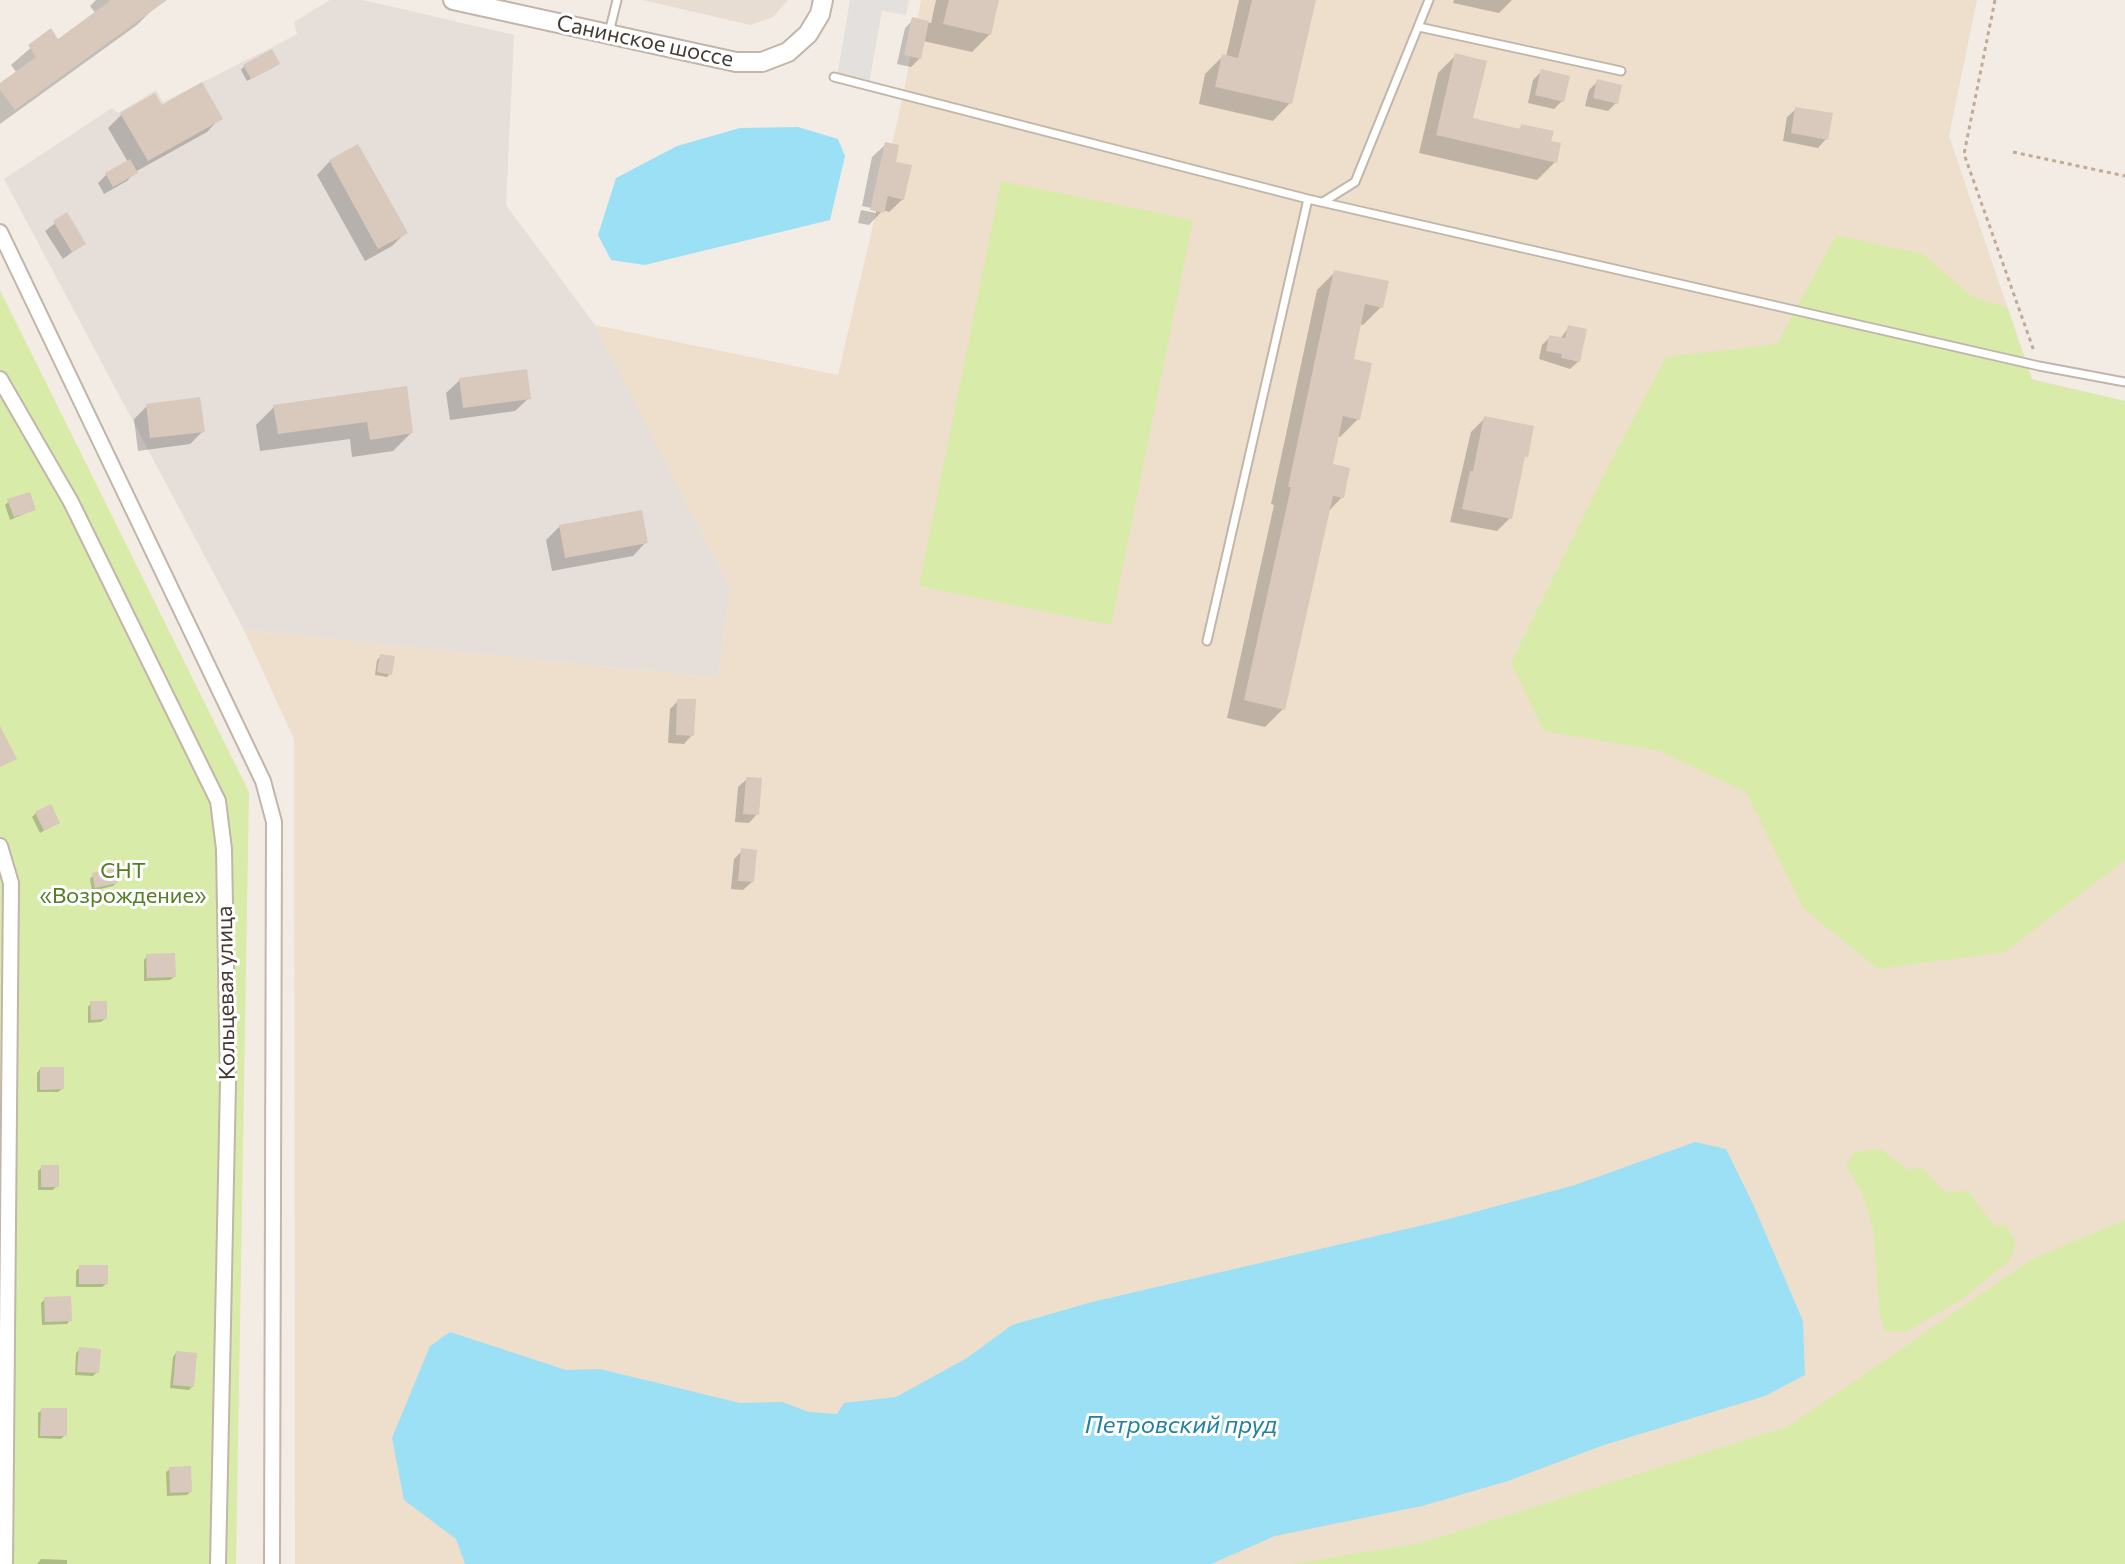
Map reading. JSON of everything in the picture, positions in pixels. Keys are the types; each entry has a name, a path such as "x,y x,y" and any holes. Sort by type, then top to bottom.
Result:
{"street":[{"name":"Санинское шоссе","path":"453,0 736,62 762,62 788,52 808,34 820,14 823,0"},
{"path":"0,232 263,781 274,822 272,1564"},
{"name":"Кольцевая улица","path":"0,379 71,502 218,801 224,849 228,1082 218,1564"},
{"path":"0,846 11,883 4,1021 5,1564"}],"lane":[{"path":"609,34 617,0"},
{"path":"1323,202 1355,182 1429,0"},
{"path":"1419,27 1621,71"},
{"path":"834,77 1308,199 2039,366 2125,382"},
{"path":"1207,641 1308,199"}],"path":[{"path":"1995,0 1964,154 2039,366"},
{"path":"2013,152 2125,176"}],"shaded area":[{"path":"330,0 363,0 514,35 506,205 595,325 730,587 718,678 244,630 4,179 112,108 118,113 156,90 163,102 297,34 294,22"},
{"path":"642,0 788,0 773,17 751,25"},
{"path":"850,0 909,0 906,15 882,11 868,90 836,83"},
{"path":"921,0 1977,0 1949,136 2032,379 2125,401 2125,1564 295,1564 294,739 244,630 718,678 730,587 595,325 838,375 903,96"}],"green space":[{"path":"1001,181 1193,220 1111,625 919,586"},
{"path":"1836,235 1923,254 1971,296 2008,308 2032,380 2125,401 2125,860 2005,952 1878,969 1803,908 1746,792 1657,750 1544,731 1511,663 1666,357 1777,344"},
{"name":"СНТ «Возрождение»","path":"0,290 249,792 236,1564 0,1564"},
{"path":"1880,1149 1909,1170 1921,1167 1945,1192 1968,1191 1994,1225 2006,1225 2016,1243 2010,1260 1961,1300 1907,1331 1886,1332 1880,1316 1873,1228 1862,1193 1846,1165 1854,1152"},
{"path":"2125,1220 2125,1564 1291,1564 1421,1543 1789,1426 2032,1259"}],"water":[{"path":"798,127 838,139 845,156 830,220 645,265 611,260 598,235 616,178 677,146 740,128"},
{"name":"Петровский пруд","path":"1695,1142 1726,1149 1753,1204 1803,1321 1805,1375 1765,1396 1604,1445 1508,1481 1422,1506 1275,1536 1211,1564 465,1564 456,1539 404,1500 392,1438 430,1346 450,1332 566,1370 600,1369 740,1403 782,1402 809,1412 837,1414 844,1403 896,1397 967,1358 1012,1325 1092,1302 1445,1220 1575,1185"}],"building":[{"path":"111,0 167,0 15,110 0,90 0,83 36,57 28,45 51,28 58,39"},
{"path":"949,0 999,0 991,35 943,24"},
{"path":"1252,0 1316,0 1292,104 1215,87 1222,54 1238,58"},
{"path":"912,17 929,21 921,59 904,55"},
{"path":"272,49 280,64 251,79 243,65"},
{"path":"1455,53 1487,61 1473,118 1520,129 1521,124 1554,131 1551,141 1561,143 1557,163 1436,135"},
{"path":"1541,69 1570,76 1564,102 1535,95"},
{"path":"1597,79 1622,85 1618,104 1593,98"},
{"path":"202,82 223,119 148,161 120,113 155,93 162,105"},
{"path":"1795,107 1833,113 1828,140 1791,133"},
{"path":"885,142 899,145 896,162 912,165 904,200 888,196 884,213 870,210"},
{"path":"358,144 408,233 378,249 329,160"},
{"path":"130,159 138,173 113,187 105,173"},
{"path":"67,212 86,244 72,252 53,221"},
{"path":"1334,270 1389,281 1383,308 1365,304 1354,359 1372,363 1360,420 1343,416 1333,464 1350,468 1344,498 1333,496 1285,710 1244,700"},
{"path":"1568,325 1587,329 1580,362 1546,351 1549,335 1565,338"},
{"path":"527,369 531,399 463,408 459,378"},
{"path":"407,386 413,433 370,440 367,422 278,434 273,405"},
{"path":"200,397 205,432 150,438 146,404"},
{"path":"1484,416 1534,426 1512,519 1462,509"},
{"path":"30,492 36,510 14,517 7,499"},
{"path":"642,510 648,543 565,558 559,525"},
{"path":"380,654 395,656 392,675 377,672"},
{"path":"677,699 696,699 694,736 676,735"},
{"path":"0,726 17,759 0,767"},
{"path":"746,777 762,778 759,815 743,814"},
{"path":"51,804 60,823 44,831 35,812"},
{"path":"741,848 757,850 754,882 738,881"},
{"path":"115,868 118,883 95,888 92,873"},
{"path":"175,953 176,977 147,978 146,954"},
{"path":"90,1001 107,1001 107,1019 91,1020"},
{"path":"40,1067 64,1067 64,1089 40,1090"},
{"path":"41,1165 59,1165 59,1187 41,1187"},
{"path":"79,1265 108,1265 108,1284 79,1284"},
{"path":"71,1296 72,1321 45,1322 44,1297"},
{"path":"79,1347 101,1349 99,1373 77,1372"},
{"path":"176,1351 197,1353 194,1387 173,1385"},
{"path":"41,1408 67,1408 67,1436 40,1436"},
{"path":"191,1466 192,1492 170,1493 169,1467"}]}
